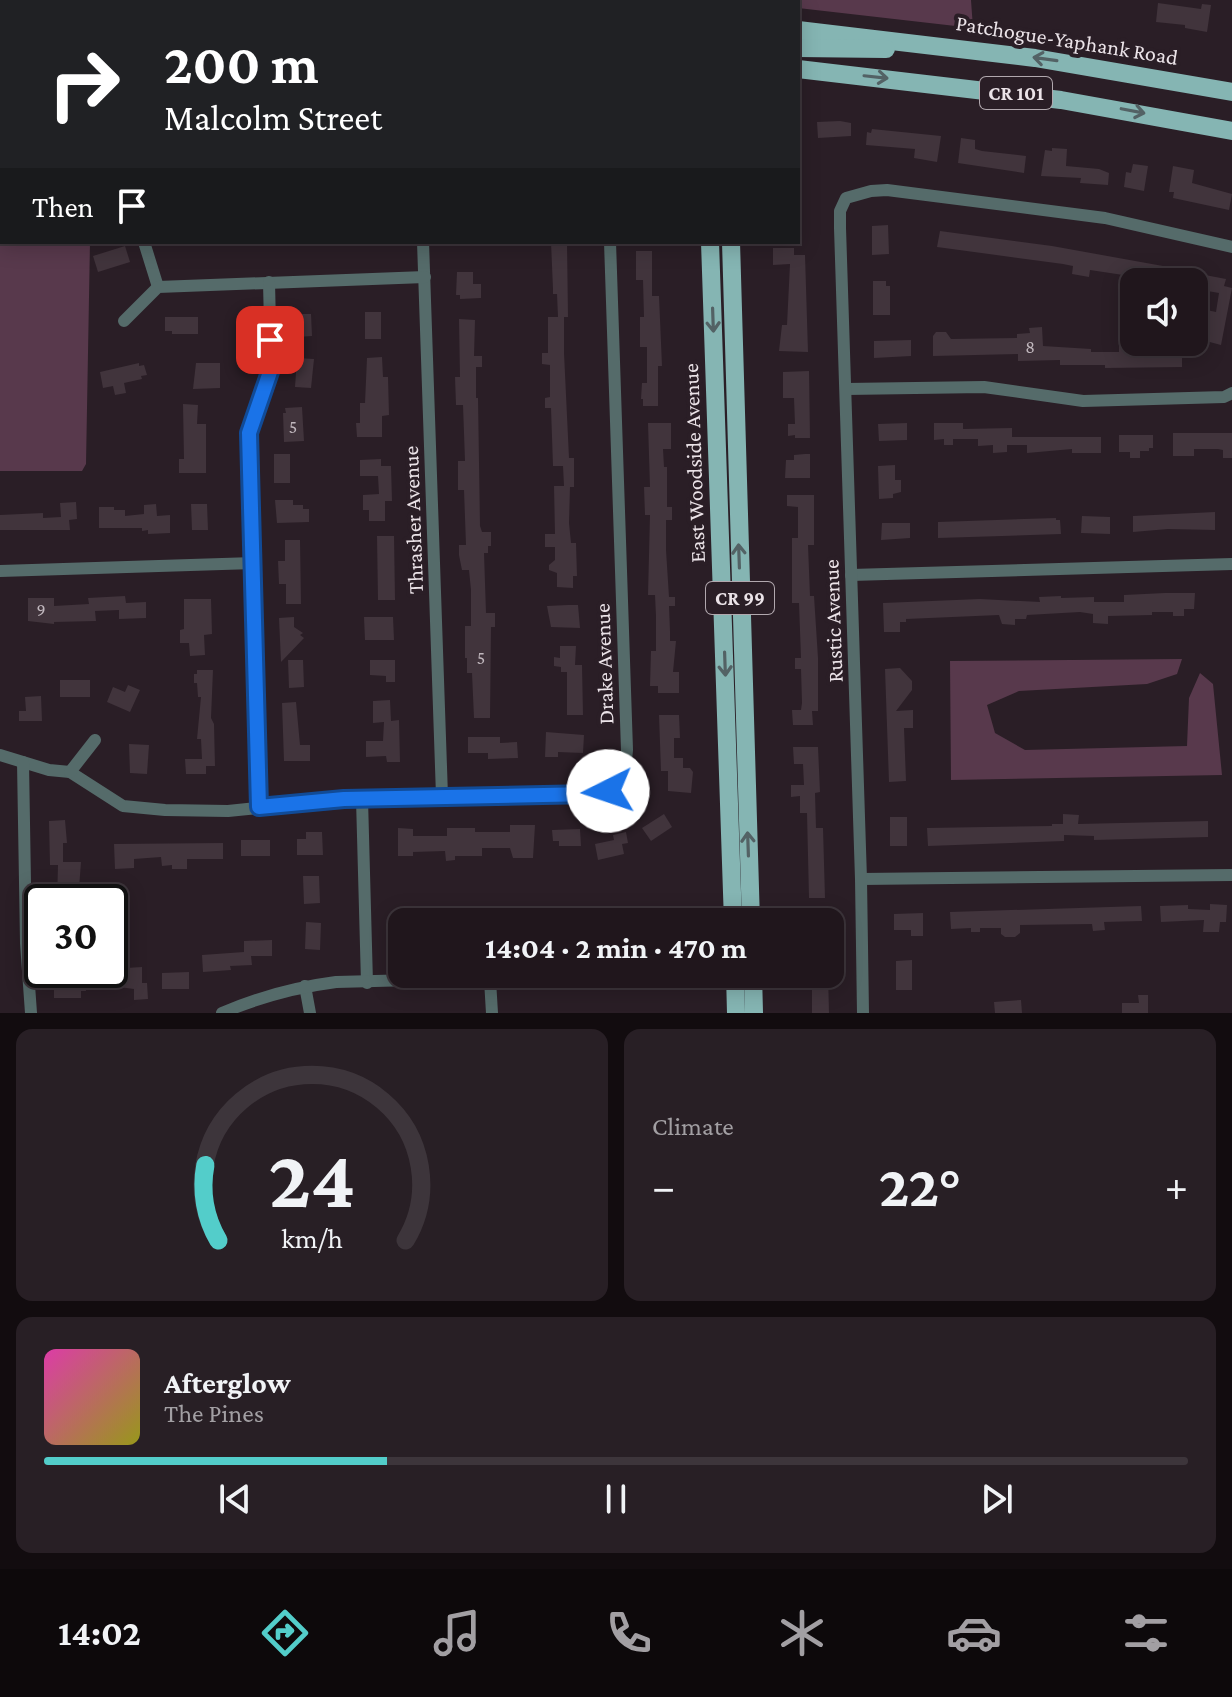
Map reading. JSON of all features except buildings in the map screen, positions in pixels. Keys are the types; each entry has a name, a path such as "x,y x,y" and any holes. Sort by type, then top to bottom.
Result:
{"main road":[{"name":"Patchogue-Yaphank Road","path":"800,30 1100,67 1232,92"},
{"path":"800,48 886,49 916,43"},
{"name":"CR 101","path":"800,69 1061,100 1232,131"},
{"name":"East Woodside Avenue","path":"710,244 733,908"},
{"name":"East Woodside Avenue","path":"731,244 751,908"},
{"path":"735,988 736,1013"},
{"path":"753,988 754,1013"}],"street":[{"name":"Rustic Avenue","path":"863,1013 840,228 840,211 846,198 887,190 1105,218 1232,247"},
{"path":"145,244 158,287"},
{"name":"Thrasher Avenue","path":"423,244 442,796"},
{"name":"Drake Avenue","path":"0,755 49,770 70,772 123,806 165,810 228,811 344,799 591,794 608,791 624,781 627,750 610,244"},
{"path":"124,321 158,287 425,277"},
{"path":"259,807 249,433 271,369 269,282"},
{"path":"846,389 984,387 1049,399 1083,401 1224,397 1232,393"},
{"path":"0,571 254,563"},
{"path":"851,575 1232,564"},
{"path":"70,772 95,740"},
{"path":"23,762 26,956 31,1013"},
{"path":"362,799 367,983"},
{"path":"861,879 1232,875"},
{"path":"222,1013 305,986 336,982 388,982"},
{"path":"305,986 310,1013"},
{"path":"490,988 492,1013"}],"shaded area":[{"path":"800,0 971,0 973,28 800,8"},
{"path":"0,244 90,244 86,464 82,471 0,471"},
{"path":"1182,659 1177,674 1147,684 1019,691 987,705 995,733 1025,750 1187,746 1189,698 1200,673 1213,684 1222,775 951,780 950,661"}],"route":[{"path":"270,340 271,369 249,433 259,807 344,799 591,794 608,791"}]}
